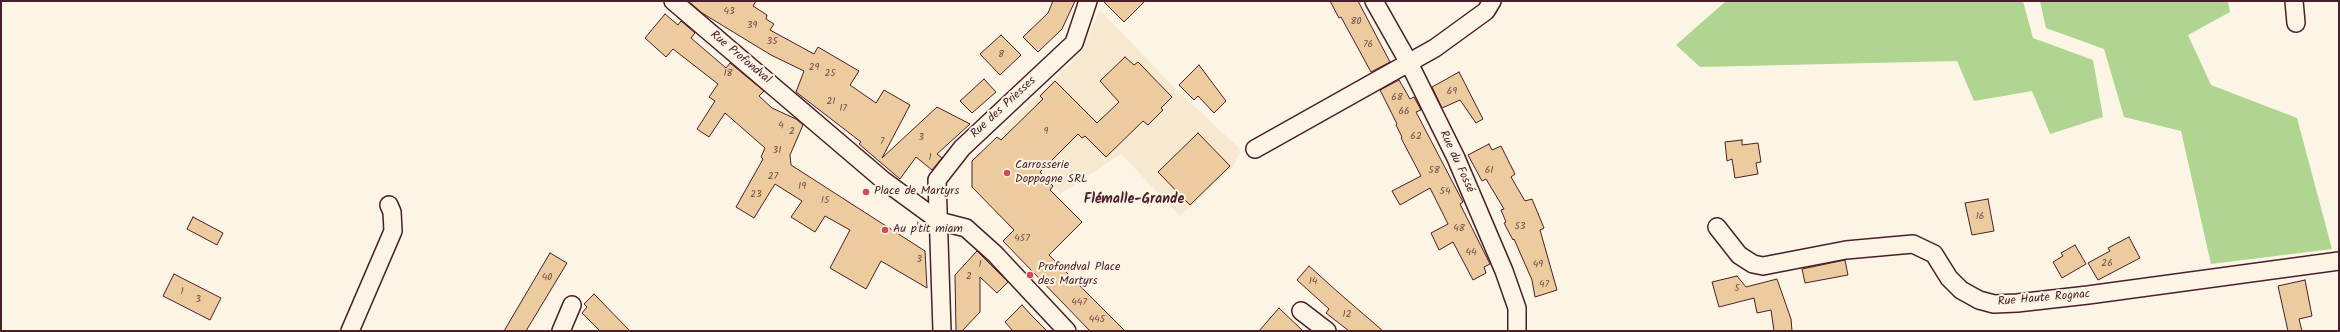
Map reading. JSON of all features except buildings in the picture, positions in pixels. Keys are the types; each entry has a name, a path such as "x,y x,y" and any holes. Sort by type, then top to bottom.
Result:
{"street":[{"name":"Rue Profondval","path":"673,1 883,180 939,221"},
{"name":"Rue des Priesses","path":"942,331 937,180 962,148 1074,42 1088,1"},
{"name":"Rue du Fossé","path":"1374,1 1409,63 1456,158 1504,271 1517,308 1517,331"},
{"path":"1255,149 1435,48 1480,17 1491,5 1492,1"},
{"path":"2294,1 2296,24"},
{"path":"350,331 393,231 392,212 389,205"},
{"path":"939,221 966,228 995,254 1067,331"},
{"name":"Rue Haute Rognac","path":"1717,227 1739,255 1753,264 1763,266 1846,250 1913,244 1934,254 1949,278 1962,290 1979,300 1994,304 2088,295 2339,261"},
{"path":"564,330 572,305"},
{"path":"1301,311 1327,331"}],"shaded area":[{"path":"1100,10 1173,86 1241,150 1233,167 1180,216 1121,154 1060,194 1002,130 1079,55"}],"green space":[{"path":"1726,1 2023,1 2033,38 2093,60 2103,117 2050,134 2032,91 1974,101 1957,61 1700,67 1676,45"},
{"path":"2040,1 2228,1 2230,12 2188,35 2211,85 2297,118 2332,249 2211,264 2181,131 2124,117 2104,49 2046,28"}],"place":[{"name":"Carrosserie Doppagne SRL","path":"1007,173"},
{"name":"Place de Martyrs","path":"866,192"},
{"name":"Au p'tit miam","path":"885,230"},
{"name":"Profondval Place des Martyrs","path":"1030,275"}],"district":[{"name":"Flémalle-Grande","path":"1134,201"}]}
